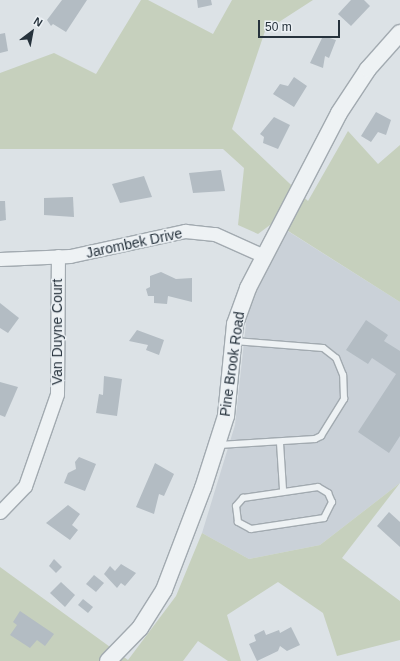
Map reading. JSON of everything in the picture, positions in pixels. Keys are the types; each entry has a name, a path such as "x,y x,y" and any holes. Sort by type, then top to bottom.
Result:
{"street":[{"name":"Pine Brook Road","path":"108,661 140,628 164,590 219,445 226,416 233,341 241,305 264,256 339,113 368,69 400,34"},
{"name":"Jarombek Drive","path":"0,259 58,256 115,248 185,231 215,234 264,256"},
{"name":"Van Duyne Court","path":"0,512 25,486 57,394 58,256"}],"lane":[{"path":"219,445 307,442 321,436 344,399 344,375 336,358 323,348 233,341"},
{"path":"280,443 283,490"},
{"path":"318,487 331,497 328,515 311,521 251,529 238,522 236,506 243,498 283,490 318,487"}],"shaded area":[{"path":"286,230 400,302 400,483 320,545 249,559 202,533 235,425 248,305"}],"green space":[{"path":"141,0 148,0 213,34 232,0 313,0 265,31 232,129 308,201 348,131 378,164 400,145 400,302 274,222 258,234 238,225 244,168 223,149 0,149 0,73 54,53 96,74"},
{"path":"400,483 342,558 400,601 400,640 337,656 323,613 278,582 227,615 241,661 228,661 198,641 183,661 0,661 0,567 128,660 176,596 202,533 249,559 320,545"}],"building":[{"path":"62,0 87,0 66,32 53,24 51,26 47,20"},
{"path":"197,0 211,0 212,5 198,8"},
{"path":"351,0 364,0 370,6 351,26 338,14"},
{"path":"5,33 8,51 0,53 0,34"},
{"path":"323,36 336,40 329,58 325,56 323,68 310,63"},
{"path":"294,77 307,86 294,107 273,94 280,84 288,86"},
{"path":"376,112 391,120 386,135 378,132 371,142 361,136"},
{"path":"274,117 290,125 278,149 263,143 264,137 260,134"},
{"path":"221,170 225,191 193,193 189,173"},
{"path":"144,176 152,197 120,203 112,184"},
{"path":"73,197 74,217 44,215 44,198"},
{"path":"0,201 5,201 6,220 0,221"},
{"path":"161,272 176,279 192,278 192,302 168,296 167,304 154,303 154,296 148,296 146,289 150,287 150,276"},
{"path":"0,303 19,318 8,333 0,328"},
{"path":"366,320 388,335 384,341 400,351 400,436 389,453 358,432 396,374 372,358 368,364 346,350"},
{"path":"137,330 164,340 159,355 146,350 148,345 129,341"},
{"path":"104,376 122,379 117,416 96,413 99,394 103,395"},
{"path":"0,382 18,387 5,417 0,415"},
{"path":"79,457 96,464 85,491 64,483 68,473 76,469 75,462"},
{"path":"155,463 174,474 164,496 159,494 154,514 136,507"},
{"path":"68,505 80,514 72,525 78,530 70,540 46,523"},
{"path":"389,512 400,522 400,547 377,526"},
{"path":"54,559 62,567 56,573 49,566"},
{"path":"121,564 136,573 125,586 121,583 117,588 104,574 110,566 115,571"},
{"path":"94,575 104,583 96,592 86,584"},
{"path":"61,582 75,595 65,607 50,593"},
{"path":"83,599 93,607 88,613 78,605"},
{"path":"20,611 54,634 45,646 37,640 30,648 10,635 17,625 13,622"},
{"path":"291,627 300,645 287,651 280,646 278,651 257,661 249,644 256,641 254,635 264,630 266,635 279,630 280,633"}]}
